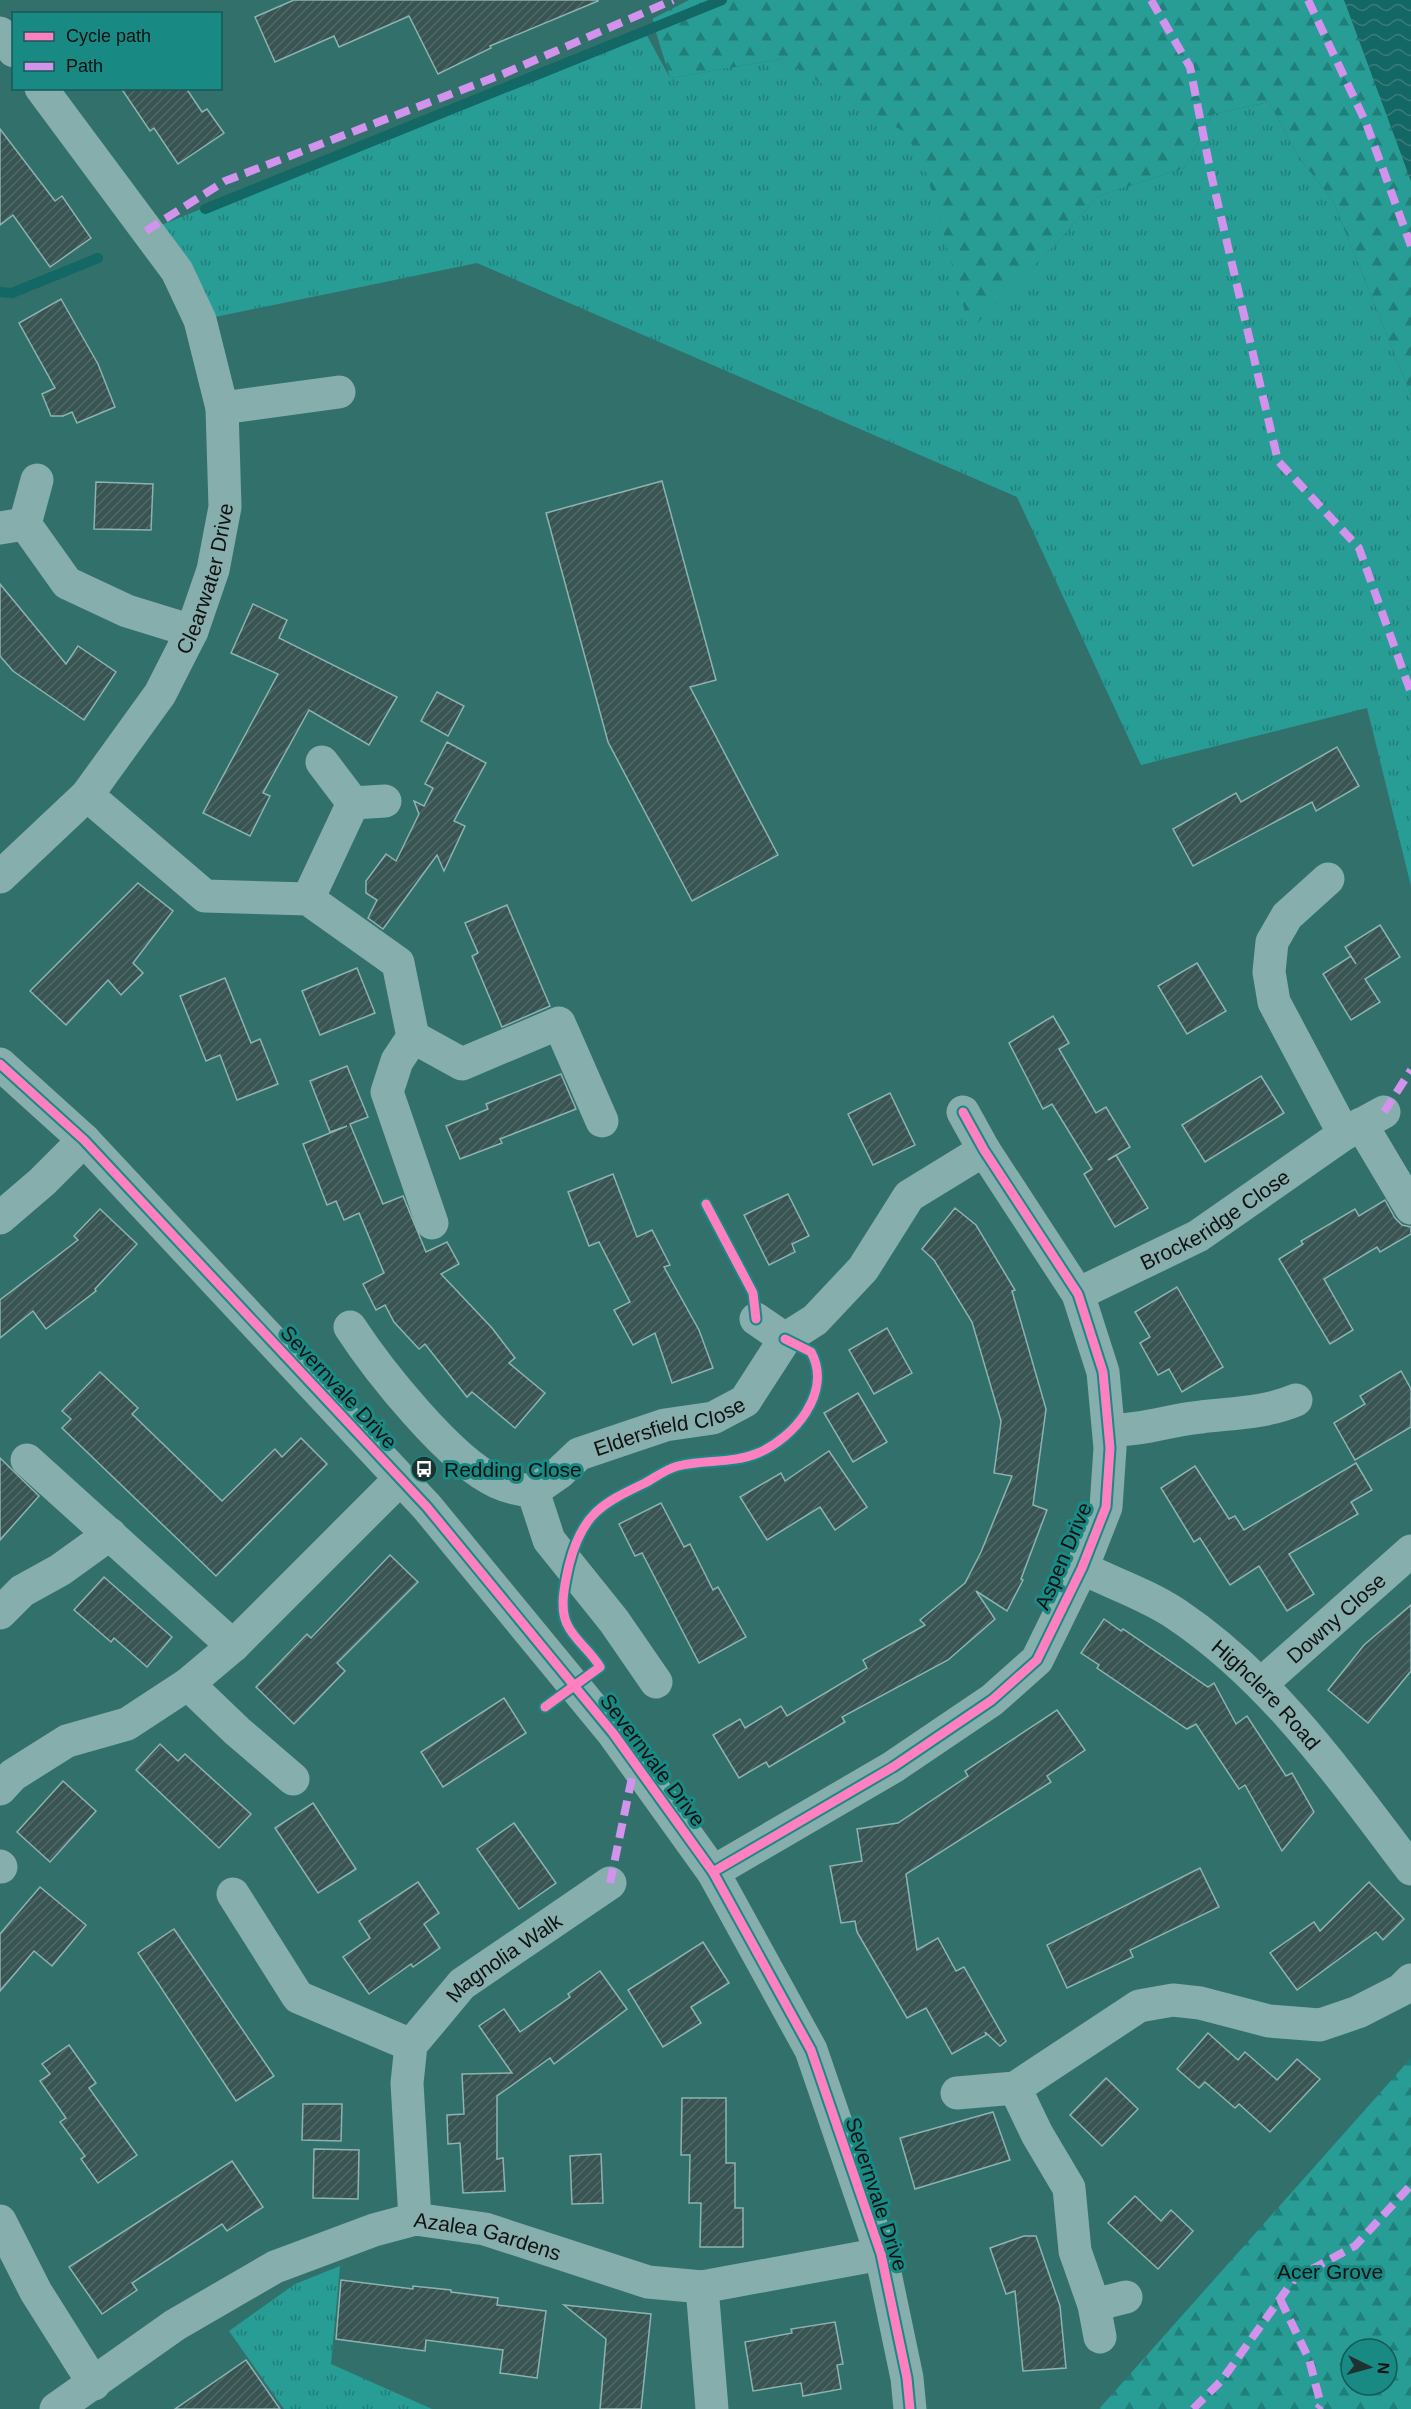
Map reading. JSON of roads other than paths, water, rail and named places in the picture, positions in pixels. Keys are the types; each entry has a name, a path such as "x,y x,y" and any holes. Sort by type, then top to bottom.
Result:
{"street":[{"path":"0,33 12,48"},
{"name":"Clearwater Drive","path":"0,877 87,795 160,694 192,631 213,570 225,507 222,408 200,320 177,272 42,90"},
{"path":"222,408 339,392"},
{"path":"37,480 13,526 67,583 127,611 192,631"},
{"path":"322,762 353,803"},
{"path":"87,795 205,896 308,898 398,963 413,1037 397,1061 387,1092 432,1222"},
{"path":"353,803 385,801"},
{"path":"308,898 353,803"},
{"path":"1328,879 1287,916 1272,942 1269,972 1274,1002 1363,1123 1411,1208"},
{"path":"413,1037 462,1065 559,1023 602,1121"},
{"name":"Severnvale Drive","path":"0,1064 84,1140 400,1479 612,1733 713,1872 811,2050 881,2254 907,2378 910,2409"},
{"name":"Aspen Drive","path":"713,1872 893,1767 992,1700 1037,1660 1082,1568 1106,1507 1110,1448 1103,1372 1078,1294 984,1150 963,1112"},
{"name":"Brockeridge Close","path":"1078,1294 1198,1236 1363,1123"},
{"path":"0,1218 42,1182 84,1140"},
{"name":"Eldersfield Close","path":"533,1491 560,1473 579,1454 664,1425 713,1418 746,1401 785,1339 815,1320 863,1269 909,1196 984,1150"},
{"path":"756,1319 785,1339"},
{"path":"351,1327 372,1360 407,1401 478,1472 497,1482 533,1491 549,1540 614,1621 656,1682"},
{"path":"1109,1430 1135,1430 1201,1417 1275,1408 1296,1400"},
{"path":"27,1460 233,1646"},
{"path":"0,1789 12,1775 67,1741 127,1724 188,1684 233,1646 400,1479"},
{"path":"0,1613 22,1591 60,1570 110,1534"},
{"name":"Downy Close","path":"1261,1684 1411,1551"},
{"name":"Highclere Road","path":"1082,1568 1175,1614 1261,1684 1332,1766 1411,1869"},
{"path":"188,1684 237,1731 293,1779"},
{"name":"Magnolia Walk","path":"411,2046 462,1984 610,1883"},
{"path":"232,1894 298,1997 411,2046 407,2083 415,2219"},
{"path":"957,2093 1015,2088 1138,2006 1173,2000 1200,2003 1269,2021 1320,2025 1358,2012 1401,1990 1411,1980"},
{"path":"1015,2088 1036,2134 1069,2188 1075,2251 1094,2305 1100,2337"},
{"name":"Azalea Gardens","path":"56,2409 175,2325 275,2267 374,2230 415,2219 484,2229 648,2282 702,2287 881,2254"},
{"path":"0,2221 36,2292 94,2384"},
{"path":"702,2287 712,2409"},
{"path":"1094,2305 1126,2297"}],"water":[{"path":"1344,0 1411,0 1411,181 1348,10"}],"waterway":[{"path":"205,209 722,0"},
{"path":"0,292 12,293 98,258"}],"place":[{"name":"Redding Close","path":"424,1469"}],"park label":[{"name":"Acer Grove","path":"1330,2271"}]}
